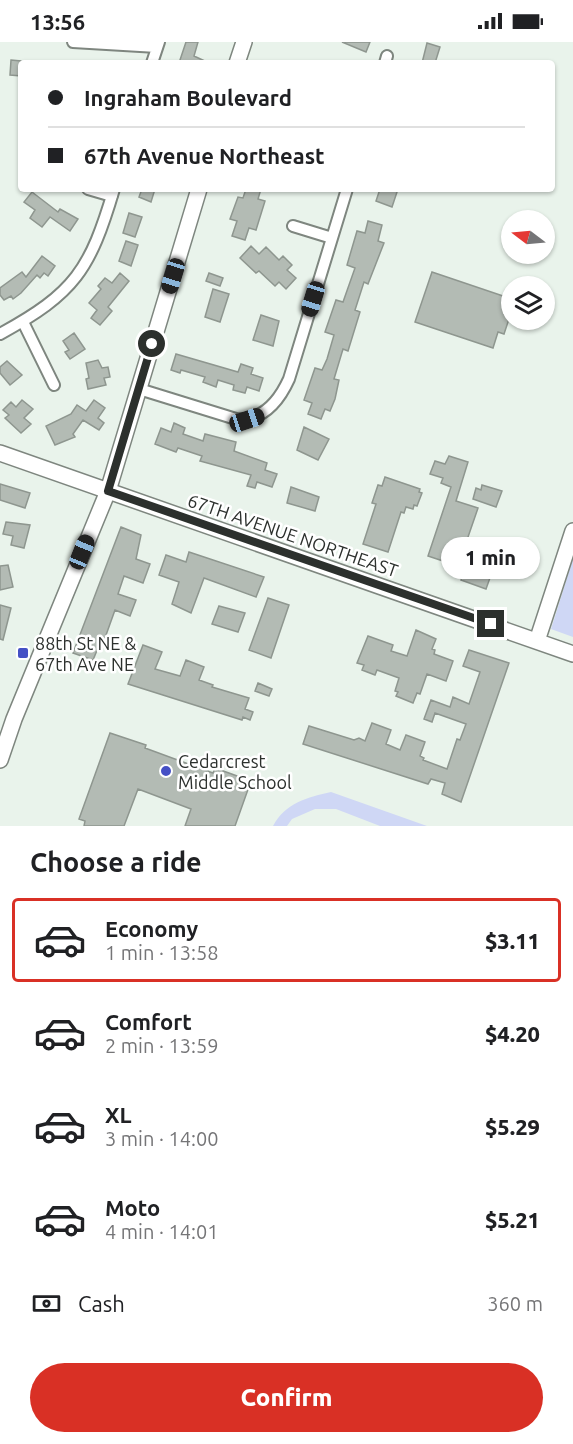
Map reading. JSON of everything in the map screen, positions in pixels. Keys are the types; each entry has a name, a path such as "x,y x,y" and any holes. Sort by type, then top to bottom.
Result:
{"main road":[{"path":"238,60 244,42"},
{"path":"0,760 14,719 108,491 198,192"},
{"name":"67TH AVENUE NORTHEAST","path":"0,453 573,654"},
{"path":"537,641 573,531"}],"street":[{"path":"73,42 158,44 153,60"},
{"path":"0,334 23,322 64,293 94,250 113,192"},
{"path":"139,390 236,419 247,420 260,416 272,405 283,392 289,379 346,192"},
{"path":"293,226 332,238"},
{"path":"23,322 54,385"}],"shaded area":[{"path":"573,559 573,637 551,629"},
{"path":"331,792 427,826 380,826 336,809 315,809 292,819 287,826 273,826 291,806"}],"building":[{"path":"186,42 198,42 194,56 203,60 180,60"},
{"path":"342,42 370,42 366,52"},
{"path":"427,43 440,47 436,60 423,60"},
{"path":"11,60 18,61 18,76 10,75"},
{"path":"32,192 58,212 60,209 78,219 70,231 50,217 42,227 30,218 35,210 24,202"},
{"path":"141,192 154,192 151,202 139,197"},
{"path":"245,192 260,192 258,199 265,201 256,230 249,228 245,240 232,236 237,221 230,219 238,197 243,198"},
{"path":"379,192 397,192 392,207 376,201"},
{"path":"129,213 142,217 135,237 123,233"},
{"path":"368,221 382,225 378,241 384,243 368,284 364,282 355,310 360,312 348,351 343,349 334,379 339,380 335,399 330,411 325,409 321,419 308,414 312,403 304,400 315,368 322,370 327,359 334,335 325,332 336,300 343,302 355,268 347,265 357,231 365,233"},
{"path":"126,241 138,245 131,266 119,261"},
{"path":"251,246 259,254 266,247 279,260 283,256 292,265 287,270 296,278 286,289 279,282 275,286 240,258"},
{"path":"42,256 55,266 48,276 44,273 40,278 37,275 21,293 13,299 11,296 4,300 0,295 0,288 22,272 26,277"},
{"path":"432,272 501,295 501,330 505,330 504,334 498,332 493,348 415,322"},
{"path":"120,273 129,281 108,307 112,311 100,325 91,318 97,310 89,303 101,289 98,286 105,278 112,283"},
{"path":"209,273 223,278 220,286 206,281"},
{"path":"213,289 229,294 220,322 205,317"},
{"path":"261,315 279,321 273,346 253,340"},
{"path":"74,333 85,349 70,359 65,352 69,350 63,341"},
{"path":"176,354 238,372 241,364 253,368 251,374 263,378 259,391 247,387 245,393 233,390 234,385 218,380 216,387 203,382 205,377 181,370 180,373 171,370"},
{"path":"98,360 102,368 108,367 110,377 104,378 106,385 88,389 86,379 89,378 86,363"},
{"path":"7,361 22,375 10,385 0,373 0,367"},
{"path":"22,400 33,409 24,418 31,424 21,433 5,418 9,415 3,410 11,402 16,407"},
{"path":"94,400 105,408 98,418 104,423 99,430 83,420 73,434 75,437 55,445 46,426 71,414 77,405 86,411"},
{"path":"174,423 185,428 183,434 203,441 205,434 236,442 234,451 267,463 265,470 277,474 272,487 257,482 255,488 247,486 251,475 200,461 202,456 178,448 176,452 155,444 161,428 171,432"},
{"path":"304,427 329,439 318,460 297,450"},
{"path":"449,456 468,462 456,501 478,508 458,566 428,556 451,487 441,483 443,478 430,474 435,461 445,464"},
{"path":"385,477 420,489 419,492 422,493 417,506 414,505 413,509 406,507 404,513 401,512 388,552 363,544 376,504 372,503 378,485 382,486"},
{"path":"0,484 30,493 25,508 0,500"},
{"path":"482,485 502,491 496,507 473,499 476,488 481,490"},
{"path":"291,487 319,497 315,511 287,503"},
{"path":"6,522 30,525 24,548 11,545 13,536 3,534"},
{"path":"121,527 141,535 136,559 150,564 143,583 124,576 118,594 136,600 130,616 115,610 101,649 98,648 93,660 73,653"},
{"path":"189,552 264,577 256,597 204,578 191,613 172,604 179,582 159,575 166,555 186,562"},
{"path":"8,565 13,587 0,590 0,566"},
{"path":"466,566 491,575 486,589 461,580"},
{"path":"268,598 289,605 271,658 249,650"},
{"path":"0,605 11,608 3,640 0,639"},
{"path":"219,606 245,613 238,632 212,624"},
{"path":"416,630 436,639 432,649 435,650 434,654 453,661 446,681 427,674 420,694 417,693 413,703 396,696 398,692 395,691 399,678 377,670 375,675 362,670 364,665 357,663 368,636 393,645 391,651 407,656"},
{"path":"143,645 162,652 155,669 180,676 186,660 204,667 199,680 213,685 212,687 249,698 245,709 253,712 250,720 243,717 242,720 128,684"},
{"path":"469,650 509,663 461,802 442,794 445,783 431,779 428,784 303,744 309,726 354,740 359,738 365,741 372,723 391,730 386,744 400,750 406,735 425,742 420,756 424,758 423,760 447,769 457,739 460,740 466,724 435,713 432,722 424,719 431,700 450,707 453,697 469,704 480,672 463,666"},
{"path":"258,683 272,689 269,696 255,691"},
{"name":"Cedarcrest Middle School","path":"110,733 146,745 145,748 213,773 215,768 251,781 235,826 185,826 191,809 138,789 124,826 84,826 85,821 79,819"}],"place":[{"name":"88th St NE & 67th Ave NE","path":"23,653"},
{"name":"Cedarcrest Middle School","path":"166,771"}],"route":[{"path":"152,344 108,491 491,624"}]}
